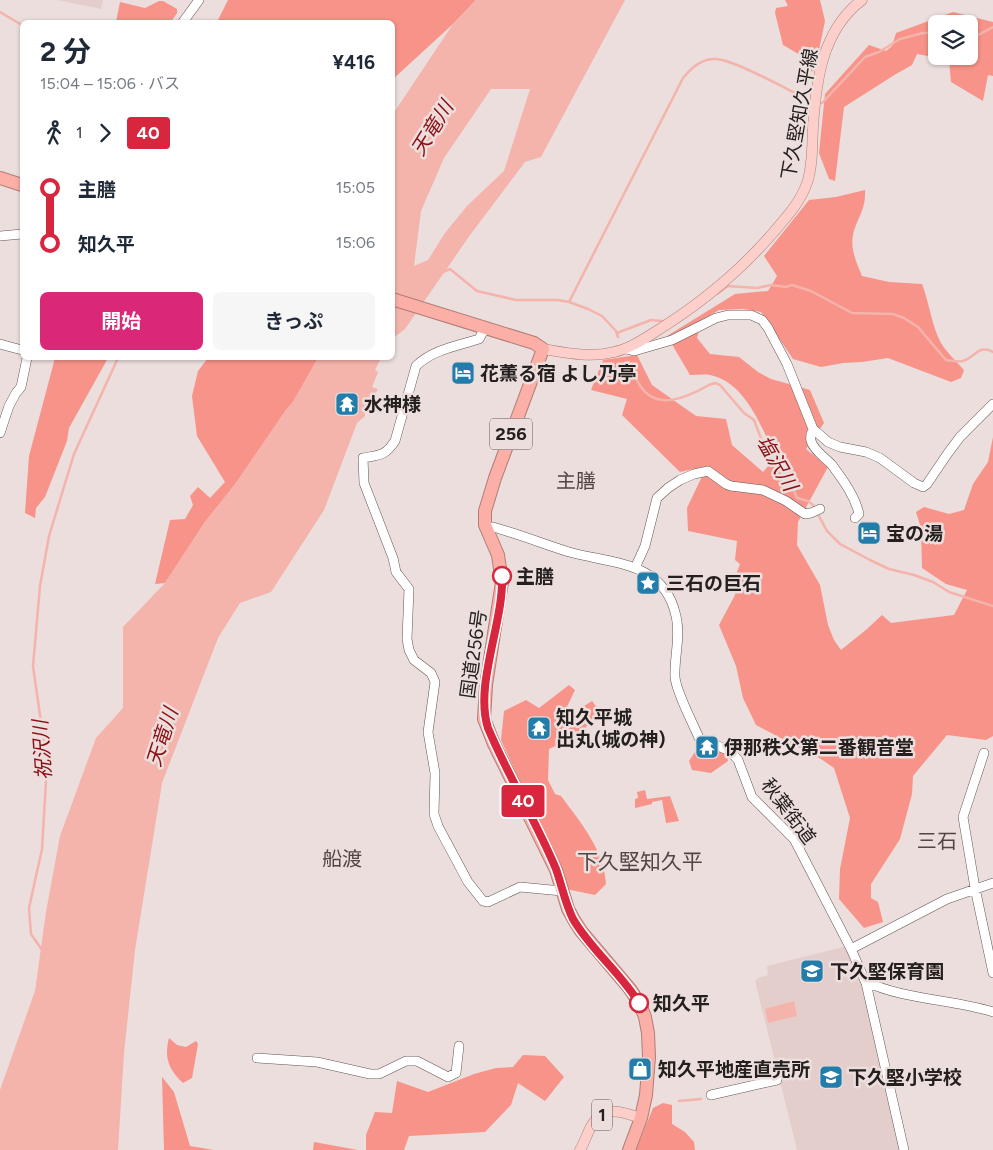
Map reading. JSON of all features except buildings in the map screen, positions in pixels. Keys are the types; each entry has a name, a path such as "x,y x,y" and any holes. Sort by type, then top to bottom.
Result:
{"highway":[{"path":"0,178 20,184"},
{"path":"395,300 534,343 543,349"},
{"name":"国道256号","path":"543,349 495,478 485,512 486,528 498,555 502,582 486,685 484,719 494,744 556,870 568,909 578,926 630,989 640,1004 645,1017 649,1057 646,1095 641,1118 629,1150"}],"main road":[{"name":"下久堅知久平線","path":"543,349 581,356 614,352 626,348 670,322 715,290 767,240 800,200 810,170 815,103 826,48 844,18 862,0"},
{"name":"1","path":"580,1150 592,1125 605,1113 613,1110 622,1111 641,1118"}],"street":[{"path":"184,20 199,0"},
{"path":"0,236 20,234"},
{"path":"626,348 634,351 672,340 716,318 728,315 750,315 762,320 787,364 813,430 828,442 840,447 866,452 880,458 914,484 923,487 960,437 993,404"},
{"path":"485,328 479,339 430,355 416,366 395,441 389,450 382,455 363,458 364,483 396,572 409,589 407,639 409,650 414,660 431,673 436,682 428,732 435,774 434,814 438,826 468,882 483,901 488,902 520,887 562,891"},
{"path":"0,344 20,349"},
{"path":"0,432 9,406 21,387 27,360"},
{"path":"813,430 811,441 815,448 831,465 857,505 859,514 855,518"},
{"path":"635,568 645,546 657,498 668,488 694,474 708,471 726,484 763,490 786,501 805,514 820,508"},
{"name":"秋葉街道","path":"486,528 493,527 569,552 614,561 651,575 658,581 676,616 678,641 675,675 677,686 699,738 730,752 738,760 752,797 794,839 851,949 865,981 904,1150"},
{"path":"984,753 964,817 993,973"},
{"path":"851,949 947,899 993,883"},
{"path":"865,981 892,991 948,1001 993,1012"},
{"path":"256,1058 318,1062 370,1074 379,1074 406,1061 416,1062 448,1077 456,1073 459,1046"},
{"path":"711,1095 777,1080"}],"shaded area":[{"path":"57,0 103,0 101,9"},
{"path":"228,0 476,0 453,24 395,77 395,20 218,20"},
{"path":"785,0 820,0 825,21 816,65 812,72 802,56 783,45 775,13 776,8 788,6"},
{"path":"163,1 177,9 177,13 172,20 116,20 120,2 145,8"},
{"path":"953,12 965,15 945,15"},
{"path":"978,18 993,22 993,76 988,75 983,101 951,82 949,65 978,65"},
{"path":"928,21 928,56 917,54 912,65 844,107 835,181 829,179 819,153 825,94 869,45 886,51 892,46 896,33"},
{"path":"865,190 863,209 852,240 852,246 862,276 889,282 922,284 935,330 941,343 964,370 961,378 951,382 888,358 821,367 793,359 761,312 743,309 719,310 702,320 697,338 710,354 739,357 758,372 771,379 810,390 824,423 806,449 828,467 798,522 797,545 820,585 828,625 834,640 841,650 882,615 891,623 954,615 967,590 946,584 922,568 921,528 916,512 924,507 949,514 964,510 973,484 988,462 993,437 993,736 986,740 947,735 913,776 912,794 900,839 871,884 871,898 878,902 883,922 864,928 839,899 840,869 850,818 834,768 821,759 756,725 743,698 736,666 719,625 735,595 734,580 740,564 735,560 737,541 688,531 687,508 707,466 680,472 622,415 627,399 591,390 603,360 637,355 652,385 696,416 726,419 732,445 763,472 776,457 751,408 734,387 723,379 710,375 690,375 667,336 735,294 768,291 777,276 764,256 809,200 836,197"},
{"path":"54,360 107,360 69,428 67,441 45,497 36,508 35,518 25,513 29,456"},
{"path":"206,360 317,360 293,402 236,483 205,522 165,583 155,584 170,520 185,519 193,505 190,496 198,487 210,498 225,482 197,436 192,396 198,371"},
{"path":"569,685 575,690 563,715 570,726 581,708 592,701 599,710 573,744 560,744 549,749 548,780 555,794 561,796 584,827 601,860 606,884 595,895 566,889 561,872 501,740 504,711 526,700 539,708"},
{"path":"709,745 727,754 728,761 711,773 692,770 689,761 699,746"},
{"path":"645,790 647,799 670,796 679,821 666,823 662,800 635,808 635,799 638,798 637,792"},
{"name":"下久堅小学校","path":"847,946 861,982 899,1150 797,1150 755,981 768,975 767,966"},
{"path":"169,1038 177,1045 186,1047 196,1041 198,1044 192,1078 183,1083 174,1073 168,1062"},
{"path":"523,1055 545,1056 564,1077 545,1101 518,1083 511,1105 485,1132 409,1136 404,1150 366,1150 366,1135 375,1112 392,1113 397,1081 428,1092 474,1074 496,1068 513,1067"},
{"path":"162,1077 174,1092 190,1146 214,1150 164,1150"},
{"path":"663,1103 672,1105 672,1124 685,1132 694,1142 695,1150 636,1150 653,1108"},
{"path":"314,1142 358,1150 313,1150"}],"water":[{"name":"天竜川","path":"476,0 625,0 541,157 525,162 470,235 405,329 395,336 395,111 453,24","holes":["491,89 530,89 504,171 467,206 445,233 428,260 414,266 421,211 444,158"]},
{"name":"天竜川","path":"317,360 380,360 375,370 378,372 372,387 378,389 365,410 365,416 357,423 324,510 271,592 240,603 218,638 162,783 135,950 124,1053 118,1150 0,1150 0,1090 35,991 46,912 60,836 96,738 123,708 123,627 165,583 205,522 236,483 293,402"},
{"path":"794,1001 797,1016 768,1023 765,1009"}],"waterway":[{"name":"祝沢川","path":"0,12 20,24"},
{"path":"978,35 993,27"},
{"path":"822,103 865,57 879,52 900,39 928,33"},
{"path":"569,302 683,78 690,71 706,60 724,60 758,74 799,95"},
{"name":"塩沢川","path":"443,272 450,269 477,291 516,300 558,300 588,309 602,316 616,331 618,337"},
{"path":"717,294 728,286 757,288 771,285 786,287 792,285 811,291 852,313 893,314 904,318 918,327 946,360 963,361 984,349 993,352"},
{"path":"617,333 651,320 662,321"},
{"name":"祝沢川","path":"42,950 31,934 29,908 42,849 47,764 33,666 40,586 49,536 74,454 117,360"},
{"name":"塩沢川","path":"629,362 639,384 646,393 654,398 672,400 715,383 720,385 744,413 754,420 765,449 783,476 791,484 797,498 808,501 813,505 827,531 840,544 889,569 914,575 933,582 949,592 993,606"},
{"path":"679,1101 701,1099"}],"bus line":[{"name":"40","path":"502,576 497,620 489,661 484,719 494,744 556,870 568,909 574,920 581,931 618,973 639,1003"}],"place":[{"name":"花薫る宿 よし乃亭","path":"463,373"},
{"name":"水神様","path":"347,404"},
{"name":"宝の湯","path":"869,533"},
{"name":"主膳","path":"502,576"},
{"name":"三石の巨石","path":"648,583"},
{"name":"知久平城 出丸(城の神)","path":"539,728"},
{"name":"伊那秩父第二番観音堂","path":"707,747"},
{"name":"下久堅保育園","path":"812,971"},
{"name":"知久平","path":"639,1003"},
{"name":"知久平地産直売所","path":"640,1069"},
{"name":"下久堅小学校","path":"831,1077"}],"district":[{"name":"主膳","path":"576,481"},
{"name":"三石","path":"937,841"},
{"name":"船渡","path":"342,859"},
{"name":"下久堅知久平","path":"640,862"}]}
